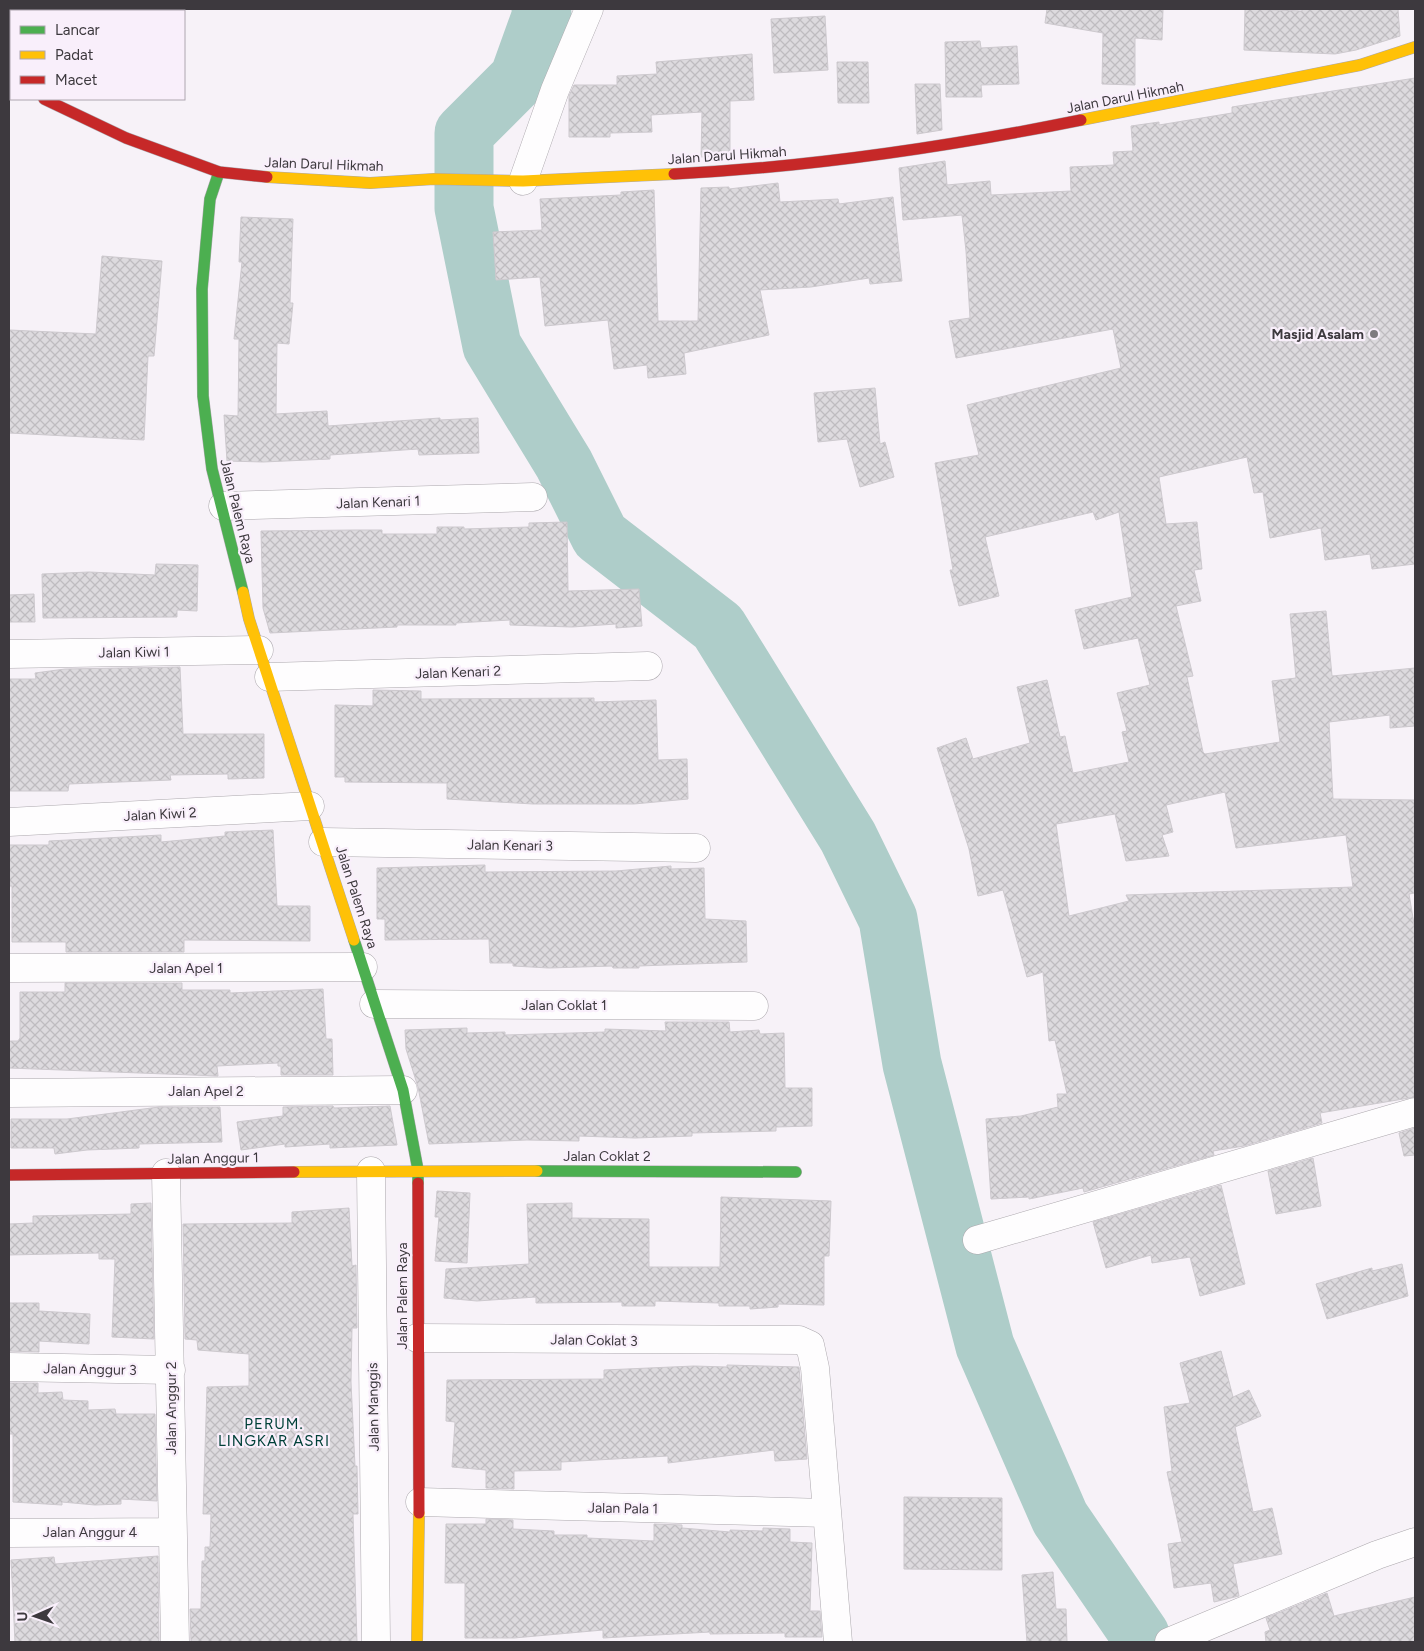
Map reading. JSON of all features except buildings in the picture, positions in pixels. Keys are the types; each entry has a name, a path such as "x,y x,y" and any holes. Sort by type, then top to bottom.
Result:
{"street":[{"path":"512,180 555,90 589,9"},
{"name":"Jalan Darul Hikmah","path":"46,100 126,138 218,172 290,180 370,183 434,179 512,180 685,174 814,164 976,141 1360,65 1415,47"},
{"name":"Jalan Palem Raya","path":"218,172 210,199 206,236 201,343 208,450 249,619 403,1090 418,1170 417,1338 420,1502 417,1567 417,1642"},
{"name":"Jalan Kenari 1","path":"223,506 533,497"},
{"name":"Jalan Kiwi 1","path":"9,654 260,650"},
{"name":"Jalan Kenari 2","path":"268,677 648,666"},
{"name":"Jalan Kiwi 2","path":"9,822 310,806"},
{"name":"Jalan Kenari 3","path":"323,842 696,848"},
{"name":"Jalan Apel 1","path":"9,968 363,967"},
{"name":"Jalan Coklat 1","path":"374,1004 754,1006"},
{"name":"Jalan Apel 2","path":"9,1093 403,1090"},
{"path":"977,1240 1415,1112"},
{"name":"Jalan Anggur 1","path":"9,1175 418,1170"},
{"name":"Jalan Coklat 2","path":"418,1170 796,1172"},
{"name":"Jalan Manggis","path":"371,1171 376,1642"},
{"name":"Jalan Anggur 2","path":"166,1173 175,1642"},
{"name":"Jalan Coklat 3","path":"417,1338 799,1340 810,1345 813,1353 838,1642"},
{"name":"Jalan Anggur 3","path":"9,1367 171,1370"},
{"name":"Jalan Pala 1","path":"420,1502 826,1512"},
{"name":"Jalan Anggur 4","path":"9,1533 172,1532"},
{"path":"1169,1642 1368,1559 1415,1542"}],"waterway":[{"path":"541,9 542,14 519,78 464,133 464,208 492,346 564,464 600,536 718,627 848,837 888,919 912,1064 985,1346 1060,1518 1140,1635 1140,1642"}],"traffic: fast":[{"path":"219,172 210,199 202,289 203,396 212,469 243,592"},
{"path":"354,940 403,1090 418,1170 418,1183"},
{"path":"537,1171 796,1172"}],"traffic: slow":[{"path":"1081,120 1360,65 1415,47"},
{"path":"267,177 370,183 434,179 523,181 674,174"},
{"path":"243,592 249,619 354,940"},
{"path":"294,1172 537,1171"},
{"path":"417,1642 419,1513"}],"traffic: jam":[{"path":"46,100 126,138 219,172 267,177"},
{"path":"674,174 828,161 980,139 1081,120"},
{"path":"9,1175 294,1172"},
{"path":"418,1183 419,1513"}],"place":[{"name":"Masjid Asalam","path":"1374,334"}],"district":[{"name":"PERUM. LINGKAR ASRI","path":"274,1432"}]}
